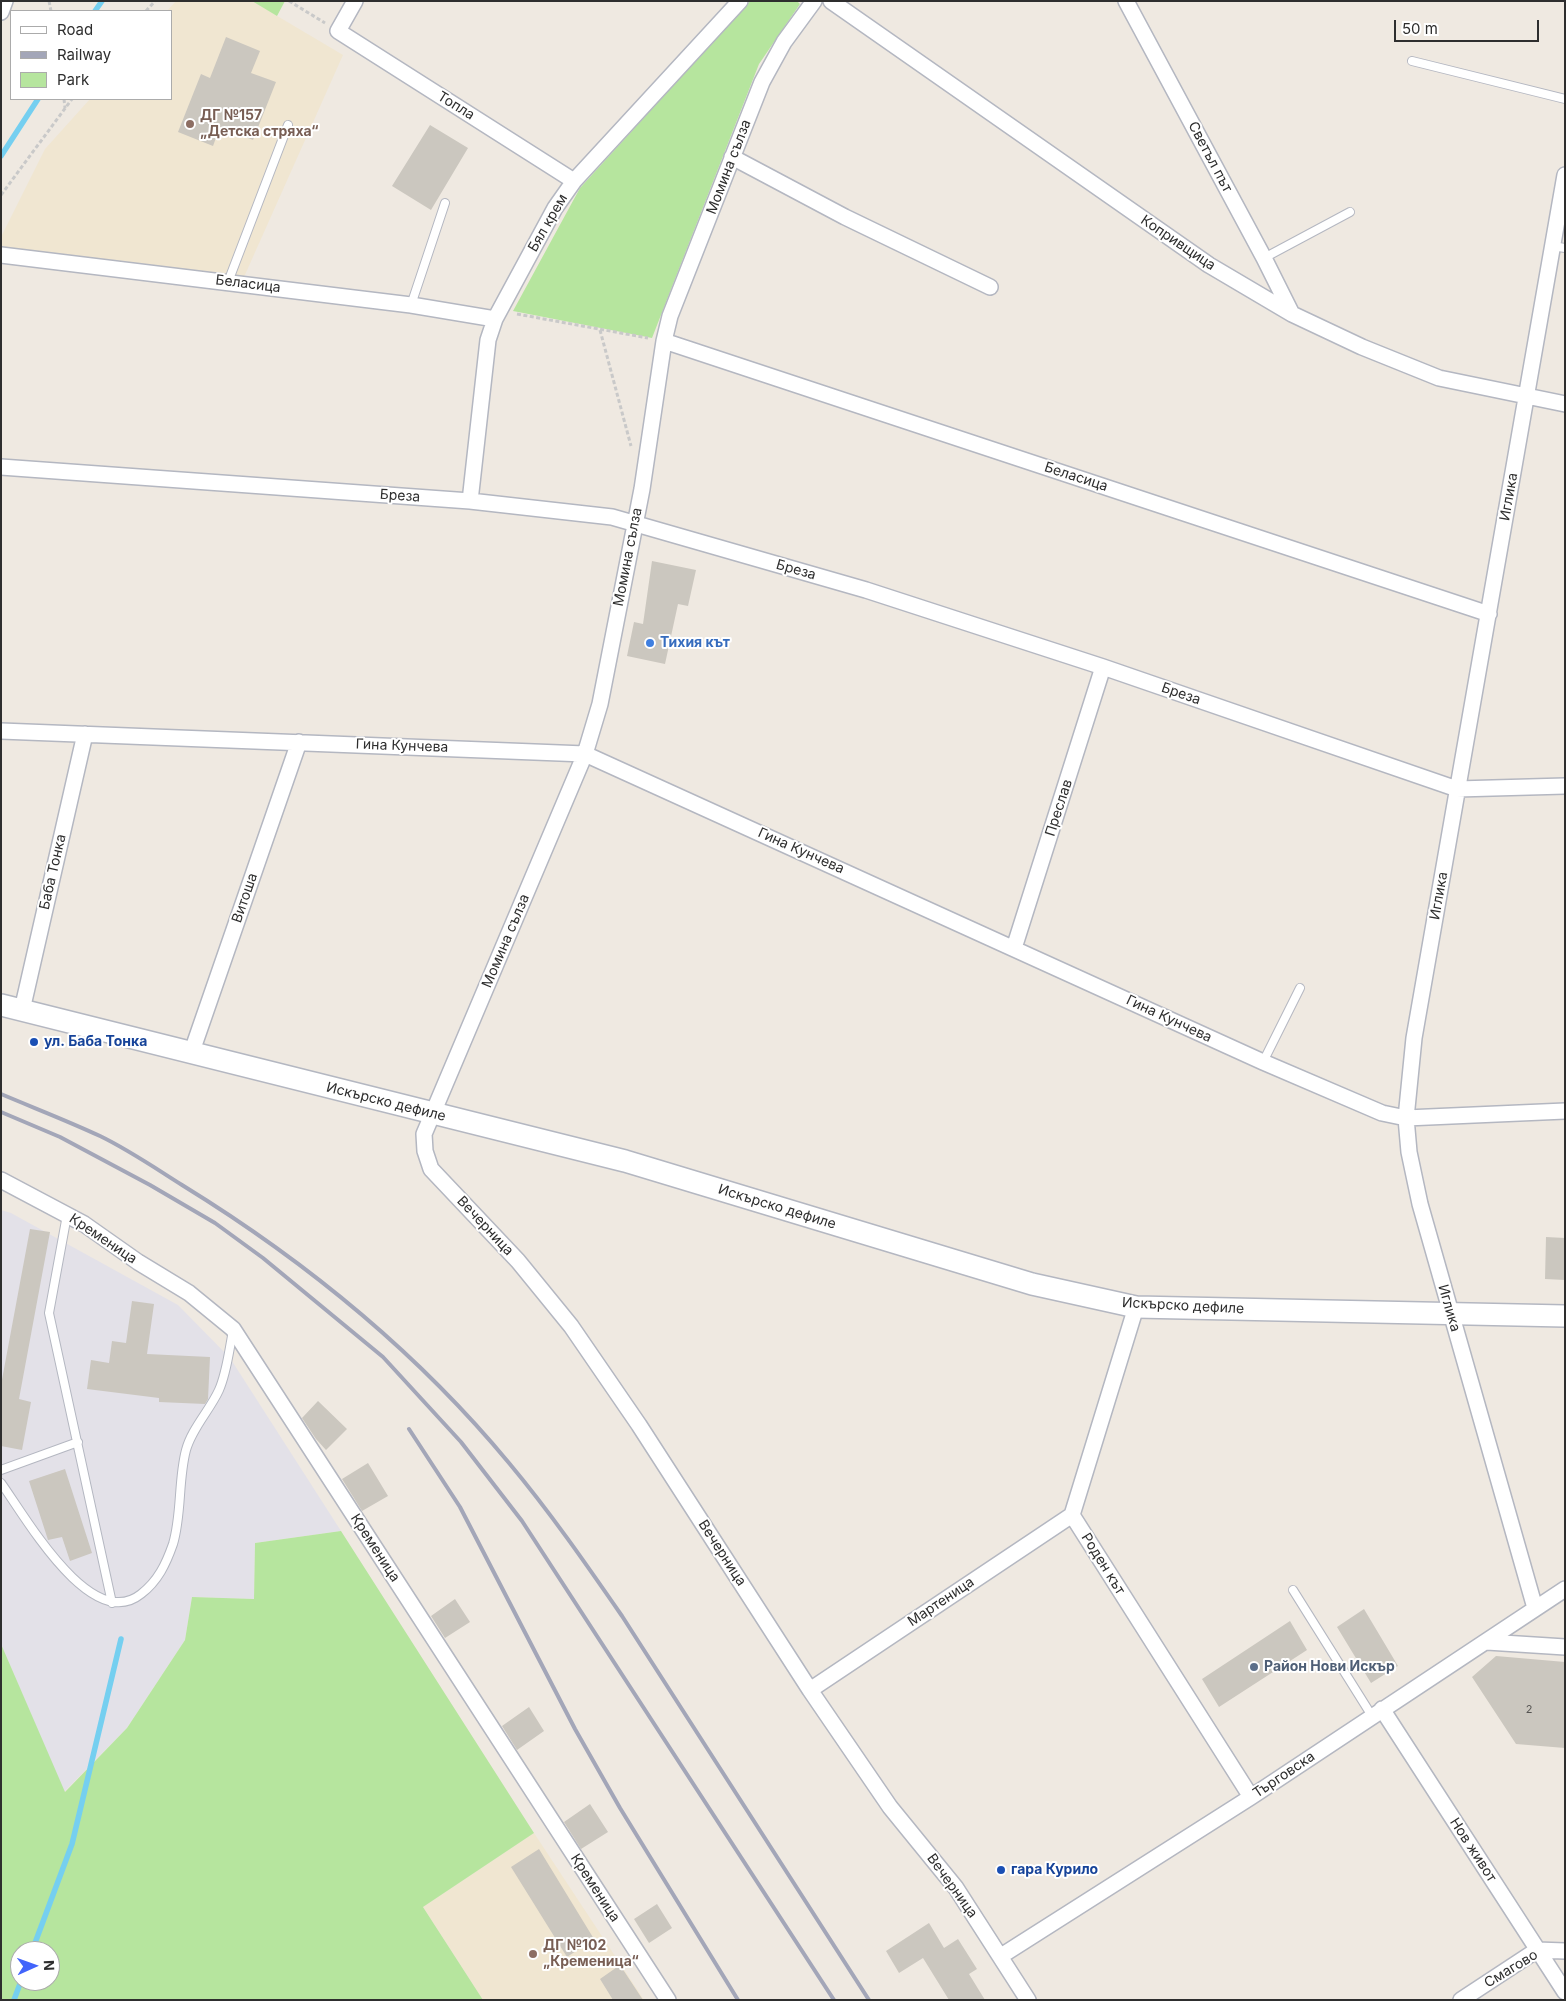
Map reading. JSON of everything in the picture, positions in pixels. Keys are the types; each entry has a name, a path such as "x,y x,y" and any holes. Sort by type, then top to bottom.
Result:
{"main road":[{"name":"Искърско дефиле","path":"1,1005 190,1054 432,1114 477,1122 625,1160 1032,1284 1136,1307 1565,1316"}],"street":[{"path":"1,12 5,1"},
{"path":"338,31 355,1"},
{"name":"Бял крем","path":"470,501 488,340 497,315 555,208 574,180 740,1"},
{"name":"Момина сълза","path":"432,1114 585,754 600,704 642,489 664,340 670,316 762,82 784,42 814,1"},
{"name":"Копривщица","path":"831,1 1209,264 1292,314 1362,347 1440,378 1526,398 1565,404"},
{"name":"Светъл път","path":"1126,1 1264,258 1292,314"},
{"name":"Топла","path":"338,31 574,180"},
{"path":"732,157 845,217 990,287"},
{"name":"Иглика","path":"1535,1608 1420,1204 1409,1152 1406,1118 1414,1038 1457,789 1526,398 1559,247 1565,175"},
{"name":"Беласица","path":"1,255 497,315"},
{"name":"Беласица","path":"664,340 1489,614"},
{"name":"Бреза","path":"1,467 470,501 585,512 634,524 866,590 1103,667 1457,789 1565,786"},
{"name":"Преслав","path":"1014,948 1103,667"},
{"name":"Гина Кунчева","path":"1,731 585,754 1263,1062 1382,1113 1406,1118 1565,1111"},
{"name":"Баба Тонка","path":"22,1010 85,734"},
{"name":"Витоша","path":"190,1054 299,742"},
{"name":"Вечерница","path":"432,1114 424,1134 425,1151 431,1169 518,1262 571,1326 639,1425 810,1690 890,1807 956,1888 1028,2000"},
{"name":"Кременица","path":"1,1180 67,1215 189,1293 233,1329 668,2000"},
{"path":"1072,1515 1136,1307"},
{"name":"Мартеница","path":"810,1690 1072,1515"},
{"name":"Роден кът","path":"1072,1515 1251,1797"},
{"name":"Търговска","path":"1001,1956 1251,1797 1565,1589"},
{"path":"1486,1642 1565,1647"},
{"name":"Нов живот","path":"1377,1712 1565,1992"},
{"name":"Смагово","path":"1462,2000 1537,1950 1565,1951"}],"lane":[{"path":"1412,61 1565,100"},
{"path":"228,282 288,125"},
{"path":"411,305 445,203"},
{"path":"1264,258 1350,212"},
{"path":"1263,1062 1300,988"},
{"path":"67,1215 48,1313 112,1603"},
{"path":"1,1483 68,1574 91,1594 112,1603 134,1599 155,1584 173,1543 186,1449 219,1390 226,1369 233,1329"},
{"path":"1,1470 78,1442"},
{"path":"1293,1590 1377,1712"}],"path":[{"path":"289,1 338,31"},
{"path":"64,100 65,109"},
{"path":"1,195 71,100"},
{"path":"497,315 664,340"},
{"path":"600,330 632,451"}],"shaded area":[{"name":"ДГ №157 „Детска стряха“","path":"176,1 252,1 343,55 244,277 1,250 1,237 45,149 89,100 172,100 172,10 168,10"},
{"path":"1,1210 11,1213 178,1305 230,1358 341,1531 255,1543 254,1599 192,1597 185,1640 127,1728 64,1792 1,1644"},
{"name":"ДГ №102 „Кременица“","path":"534,1833 644,2000 483,2000 423,1907"}],"green space":[{"path":"252,1 285,1 277,16"},
{"path":"750,1 797,1 800,4 759,64 652,338 513,311 580,188"},
{"path":"341,1531 534,1833 423,1907 483,2000 1,2000 1,1644 65,1792 127,1728 185,1640 192,1597 254,1599 255,1543"}],"building":[{"path":"226,37 260,51 251,73 276,82 253,140 220,127 213,146 178,132 201,74 210,78"},
{"path":"430,125 468,148 431,210 392,186"},
{"name":"Тихия кът","path":"652,561 696,570 688,606 678,604 665,664 627,656 634,622 643,624"},
{"path":"30,1229 50,1232 19,1399 31,1402 22,1450 1,1446 1,1385"},
{"path":"1546,1237 1565,1238 1565,1280 1545,1279"},
{"path":"132,1301 154,1304 147,1354 210,1357 208,1399 205,1404 159,1402 159,1398 87,1389 91,1360 109,1363 112,1341 126,1343"},
{"path":"318,1401 347,1429 326,1450 302,1418"},
{"path":"368,1463 388,1496 362,1511 342,1479"},
{"path":"65,1469 92,1553 70,1561 62,1537 48,1540 29,1481"},
{"path":"455,1599 470,1622 445,1638 431,1616"},
{"path":"1364,1609 1398,1666 1371,1683 1337,1627"},
{"path":"1290,1621 1307,1650 1219,1707 1202,1679"},
{"path":"1496,1656 1565,1662 1565,1748 1516,1744 1472,1677"},
{"path":"529,1707 544,1731 517,1750 502,1726"},
{"path":"590,1804 608,1832 581,1849 564,1822"},
{"path":"539,1849 594,1939 567,1957 511,1867"},
{"path":"657,1904 672,1928 649,1943 634,1919"},
{"path":"929,1923 944,1948 958,1939 977,1969 969,1974 985,2000 949,2000 923,1958 899,1973 886,1951"},
{"path":"620,1965 643,2000 613,2000 600,1979"}],"waterway":[{"path":"96,10 102,1"},
{"path":"1,156 37,100"},
{"path":"36,1941 72,1844 121,1639"},
{"path":"14,2000 17,1991"}],"railway":[{"path":"1,1094 111,1141 142,1159 272,1244 357,1310 436,1383 474,1422 553,1519 622,1616 869,2000"},
{"path":"1,1112 60,1137 150,1185 215,1223 263,1258 383,1357 461,1442 522,1521 834,2000"},
{"path":"409,1429 460,1507 575,1729 620,1808 738,2000"}],"place":[{"name":"ДГ №157 „Детска стряха“","path":"190,124"},
{"name":"Тихия кът","path":"650,643"},
{"name":"ул. Баба Тонка","path":"34,1042"},
{"name":"Район Нови Искър","path":"1254,1667"},
{"name":"гара Курило","path":"1001,1870"},
{"name":"ДГ №102 „Кременица“","path":"533,1954"}]}
